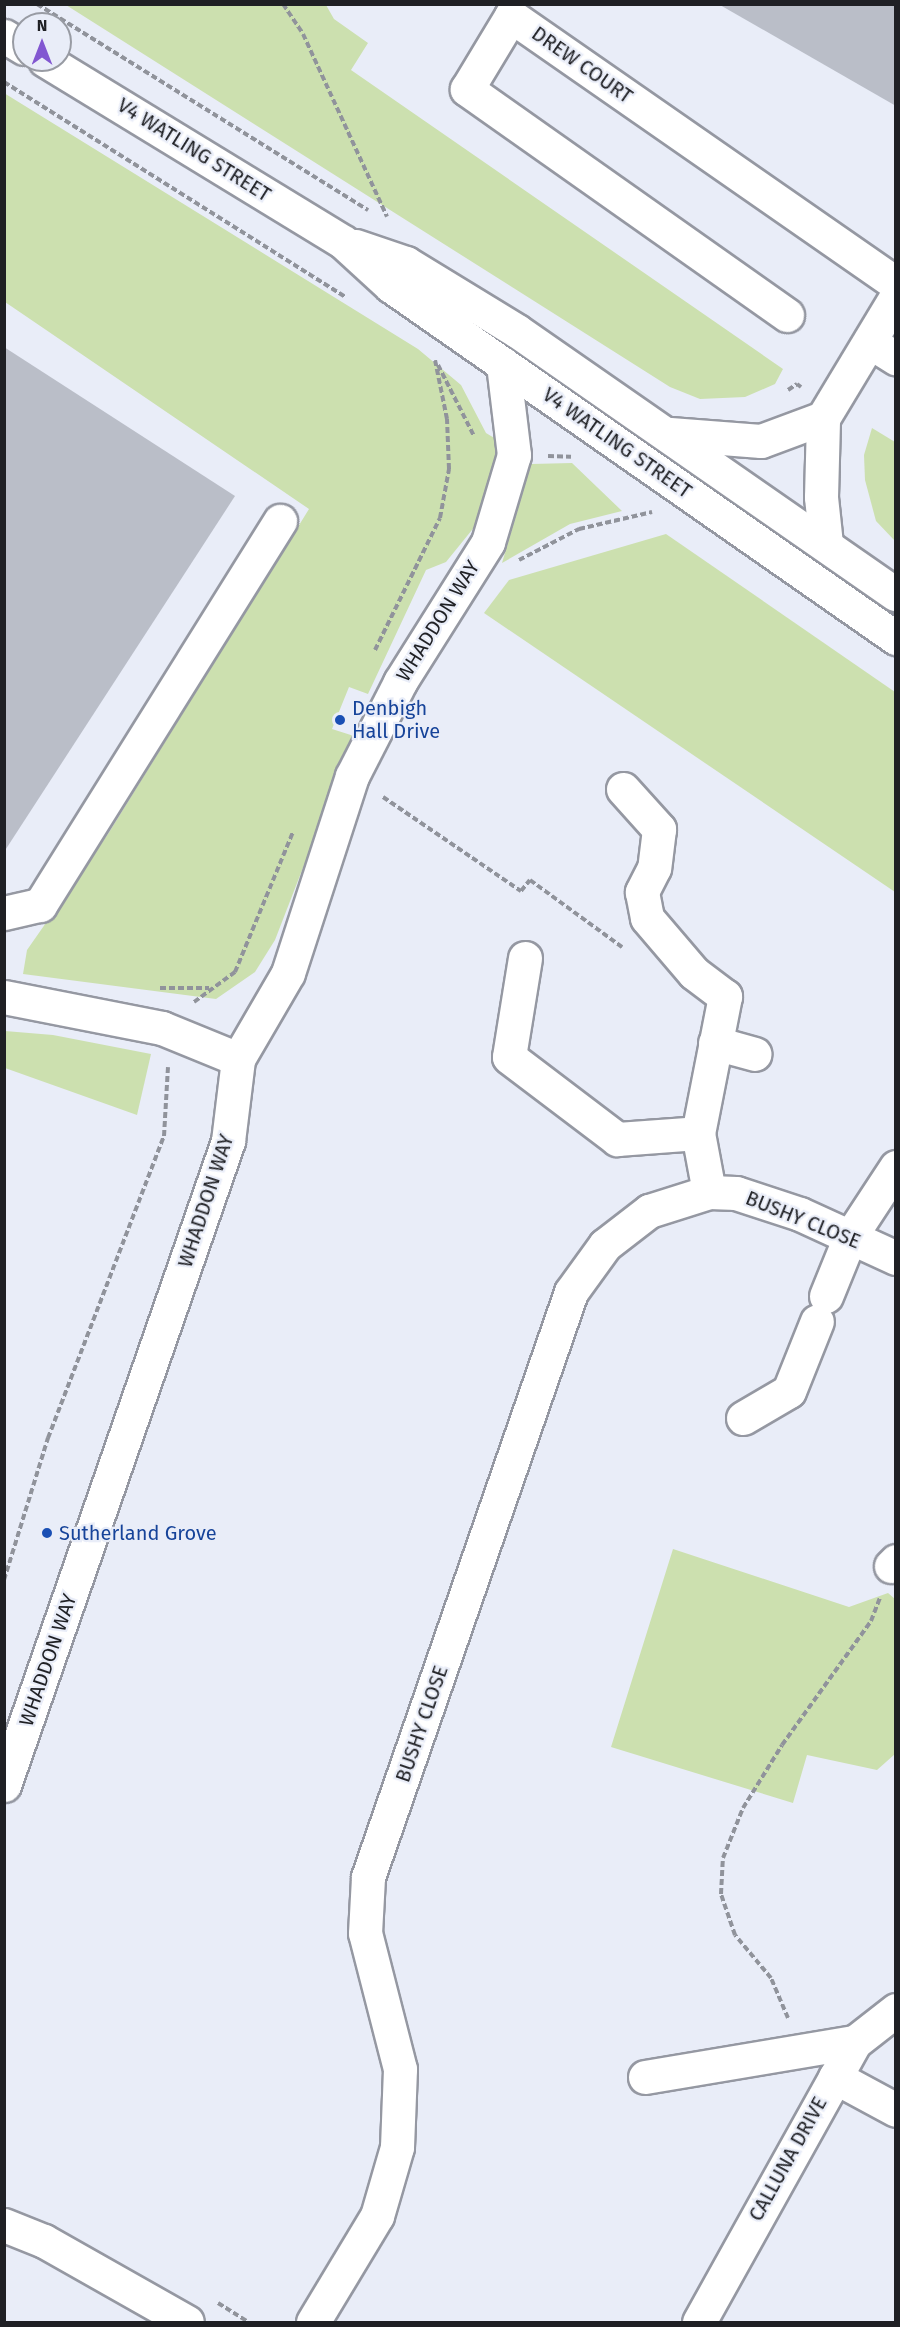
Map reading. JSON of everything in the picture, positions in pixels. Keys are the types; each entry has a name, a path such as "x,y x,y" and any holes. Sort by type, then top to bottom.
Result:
{"street":[{"name":"DREW COURT","path":"787,315 467,89 511,16 896,284"},
{"name":"V4 WATLING STREET","path":"65,72 343,242 392,286 896,638"},
{"name":"V4 WATLING STREET","path":"343,242 406,263 670,434 896,594"},
{"path":"670,434 761,441 826,412 883,350 896,297"},
{"name":"WHADDON WAY","path":"4,1785 228,1141 238,1059 288,973 352,776 400,682 488,542 514,454 502,364"},
{"path":"826,412 821,497 826,544"},
{"path":"4,913 40,905 280,520"},
{"path":"623,789 659,829 654,868 642,892 647,918 694,973 725,996 698,1133 708,1192"},
{"path":"525,958 509,1057 617,1139 698,1133"},
{"path":"4,997 180,1034 238,1059"},
{"path":"715,1043 755,1054"},
{"path":"743,1418 789,1391 850,1237 896,1167"},
{"name":"BUSHY CLOSE","path":"313,2322 377,2216 397,2147 400,2069 365,1933 368,1877 571,1292 605,1245 649,1210 708,1192 736,1193 800,1214 896,1258"},
{"name":"CALLUNA DRIVE","path":"699,2322 855,2042 896,2010"},
{"path":"645,2077 802,2049 855,2042"},
{"path":"835,2077 896,2110"},
{"path":"4,2225 44,2241 187,2322"}],"path":[{"path":"38,4 370,212"},
{"path":"283,4 303,34 390,224 380,218"},
{"path":"4,82 309,270 355,304"},
{"path":"374,652 440,518 449,469 447,419 434,356 479,447 514,454 578,457"},
{"path":"777,397 797,384 826,412"},
{"path":"515,562 579,529 656,511 646,504"},
{"path":"352,776 521,891 530,880 624,948"},
{"path":"4,1580 48,1438 164,1136 167,1115 165,1077 180,1034 194,1002 210,988 235,972 298,821"},
{"path":"158,988 210,988"},
{"path":"802,2049 771,1978 735,1935 721,1894 723,1858 743,1808 782,1745 872,1621 893,1564"}],"green space":[{"path":"66,5 326,5 334,19 368,43 351,70 783,369 775,384 745,397 700,399 670,387"},
{"path":"4,93 418,349 461,385 486,433 496,439 495,472 476,525 446,562 426,570 368,694 349,687 332,729 354,736 275,940 255,972 216,999 23,974 27,950 108,834 309,509 5,302"},
{"path":"872,428 895,442 895,541 876,521 865,480 864,455"},
{"path":"572,463 622,511 570,524 502,563 531,464"},
{"path":"666,534 895,692 895,892 484,613 509,580"},
{"path":"5,1031 53,1035 151,1054 137,1115 5,1068"},
{"path":"673,1549 849,1607 888,1593 895,1599 895,1754 877,1770 807,1755 793,1803 611,1747"}],"building":[{"path":"720,5 896,5 896,106"},
{"path":"4,347 235,496 4,852"}],"place":[{"name":"Denbigh Hall Drive","path":"340,720"},
{"name":"Sutherland Grove","path":"47,1533"}]}
